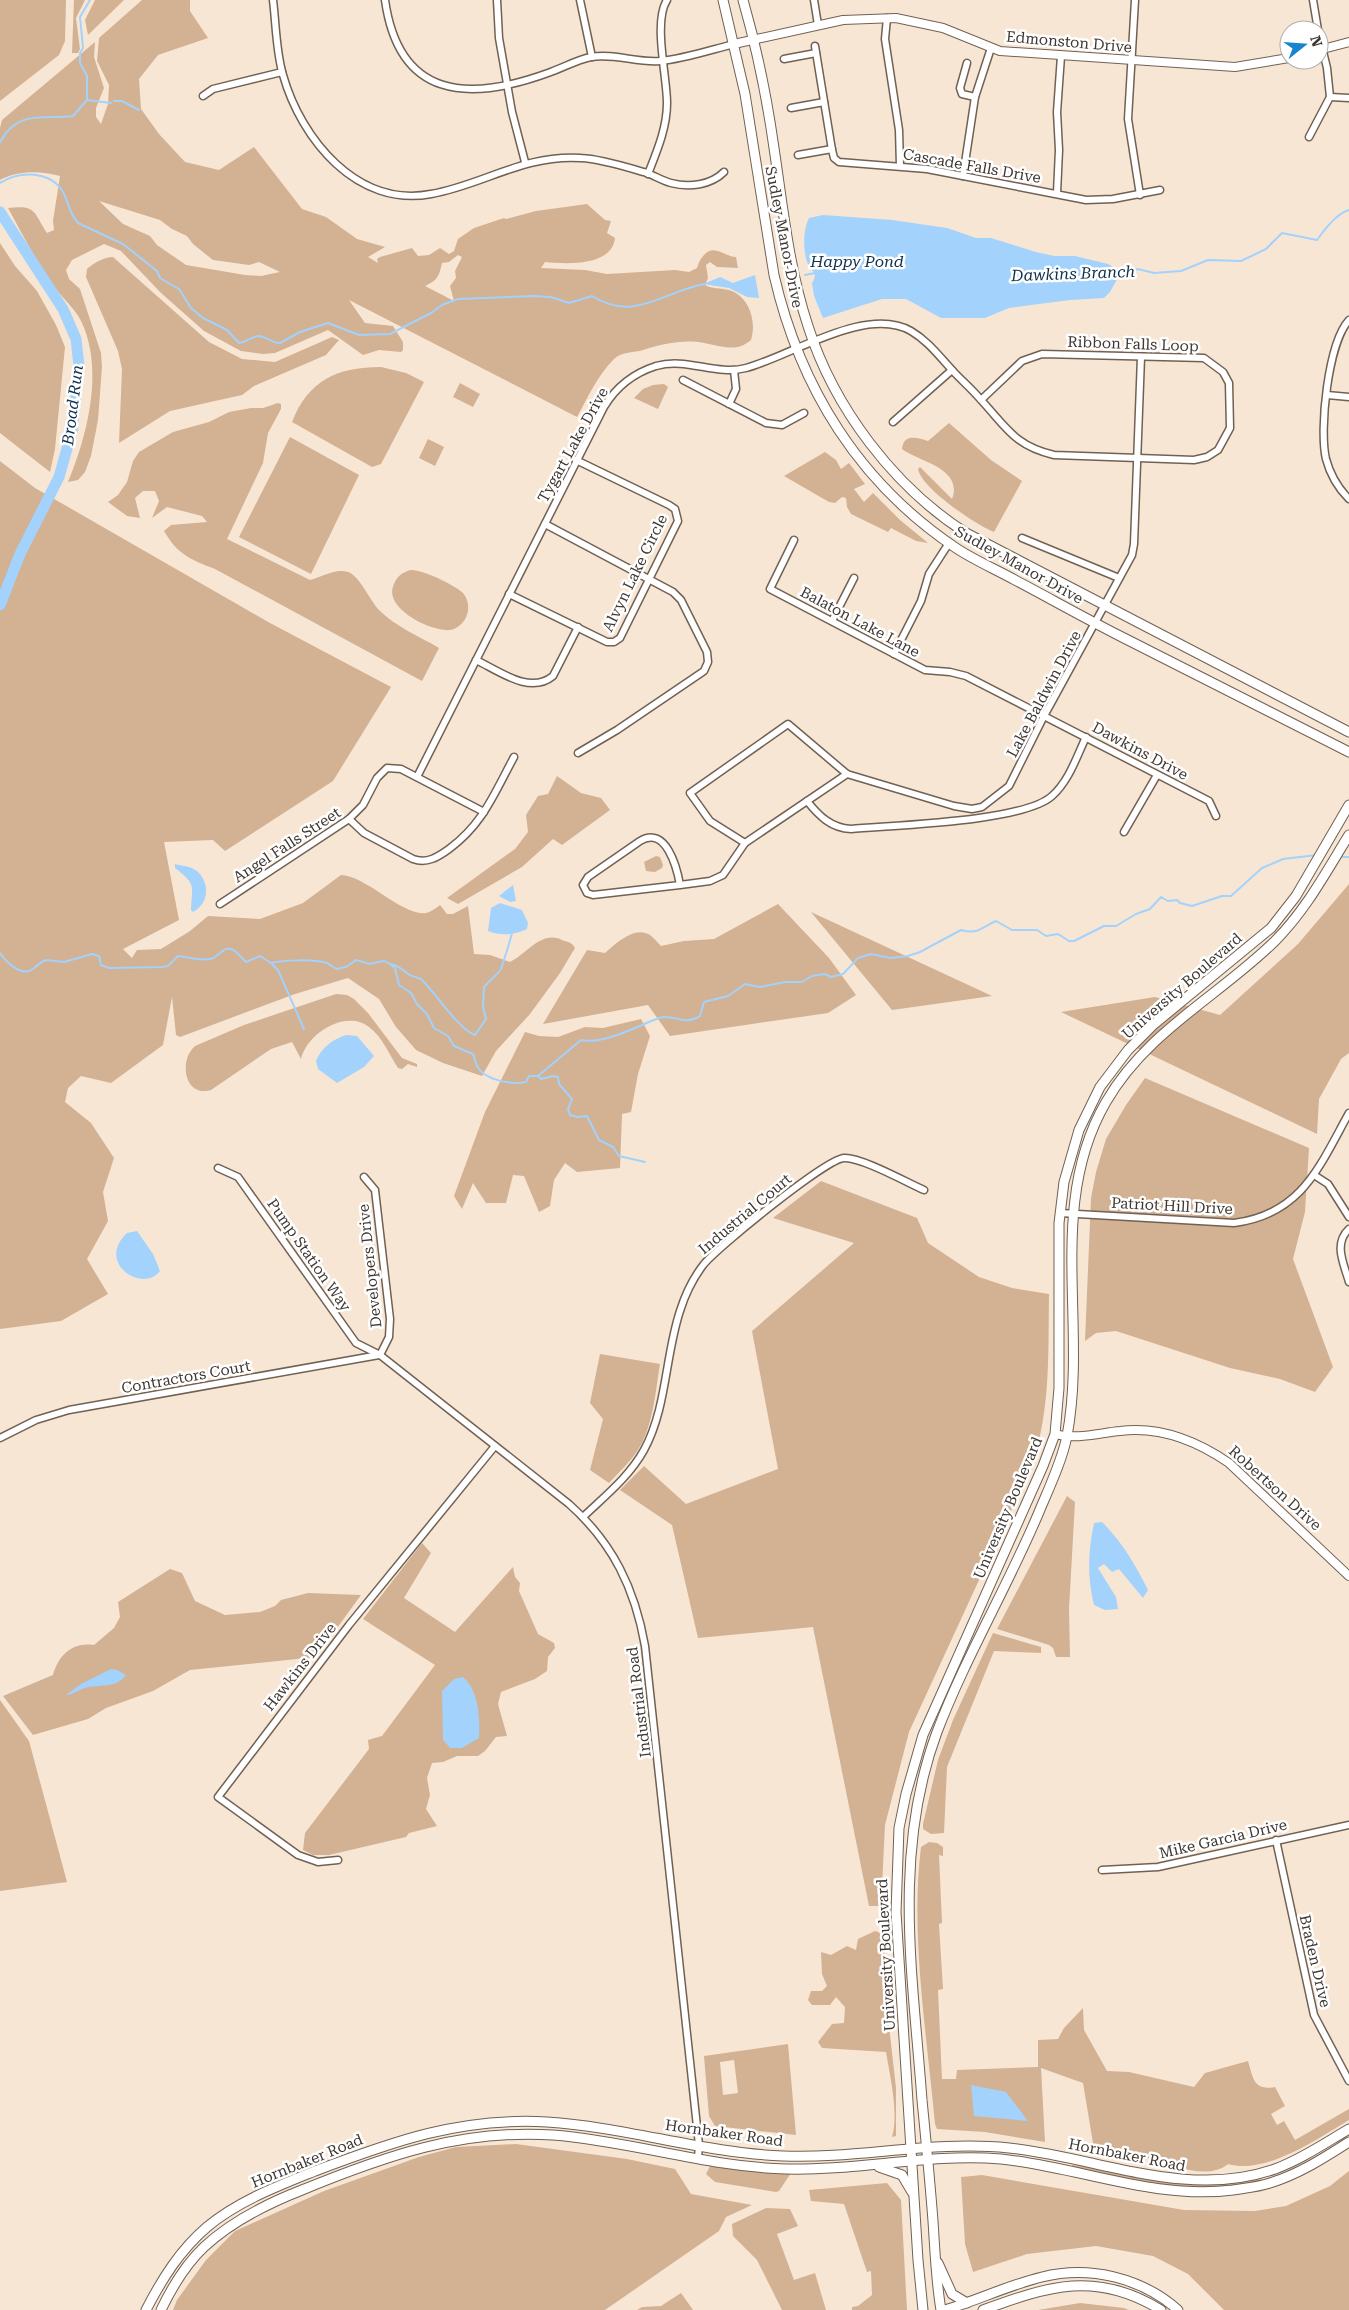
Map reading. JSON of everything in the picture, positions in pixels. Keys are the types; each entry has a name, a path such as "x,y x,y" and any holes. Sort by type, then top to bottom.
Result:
{"main road":[{"name":"Sudley Manor Drive","path":"723,0 744,94 774,275 795,349 824,406 852,450 882,485 920,521 949,542 1095,623 1349,752"},
{"name":"Sudley Manor Drive","path":"744,0 769,116 796,284 814,342 832,381 858,424 894,472 917,496 947,520 966,532 1349,732"},
{"name":"University Boulevard","path":"923,2310 896,1912 898,1838 915,1759 932,1714 1032,1493 1055,1434 1059,1388 1060,1213 1064,1182 1079,1130 1100,1087 1128,1050 1153,1025 1271,928 1296,896 1349,805"},
{"name":"University Boulevard","path":"943,2310 936,2259 926,2147 908,1903 909,1863 919,1793 938,1730 984,1626 1026,1542 1050,1486 1067,1438 1073,1371 1071,1242 1079,1167 1096,1119 1124,1075 1158,1038 1273,942 1310,900 1349,835"},
{"name":"Hornbaker Road","path":"146,2310 159,2285 183,2251 205,2228 246,2201 303,2176 411,2136 483,2124 545,2122 576,2125 759,2154 815,2156 926,2147 1006,2147 1052,2154 1172,2179 1212,2181 1243,2177 1276,2168 1307,2154 1349,2129"},
{"name":"Hornbaker Road","path":"161,2310 182,2273 200,2252 240,2219 286,2196 407,2150 463,2138 523,2134 584,2139 698,2158 783,2169 984,2158 1019,2161 1152,2188 1198,2193 1269,2184 1298,2172 1349,2142"},
{"path":"872,2165 900,2173 914,2197"},
{"path":"936,2259 952,2294 967,2303"},
{"path":"943,2310 1054,2274 1095,2274 1119,2279 1147,2289 1178,2310"},
{"path":"1115,2290 1119,2279"},
{"path":"983,2310 1033,2292 1060,2286 1087,2286 1115,2290 1142,2299 1161,2310"}],"street":[{"path":"273,0 282,72 296,110 320,146 345,173 358,182 379,190 412,197 432,194 525,162 581,158 648,174 670,183 685,186 711,182 724,172"},
{"path":"385,0 396,42 414,68 426,78 443,86 457,88 507,84 548,73 592,57 664,60 734,44"},
{"path":"497,0 499,38 516,131 525,162"},
{"path":"580,0 592,57"},
{"path":"648,174 666,122 667,103 661,13 667,0"},
{"path":"814,0 818,25"},
{"path":"1135,0 1128,119 1140,195"},
{"path":"1312,0 1316,20"},
{"name":"Edmonston Drive","path":"734,44 856,18 886,18 911,19 943,28 1000,51 1235,67 1279,60"},
{"path":"886,18 885,39 899,130 900,166"},
{"path":"1329,47 1349,42"},
{"path":"963,176 975,97 991,48"},
{"path":"784,59 815,50 832,149 798,155"},
{"path":"1056,193 1059,150 1057,112 1061,56"},
{"path":"967,63 960,88 962,94 975,97"},
{"path":"1309,138 1330,97 1325,70"},
{"path":"203,96 212,89 282,72"},
{"path":"1330,97 1349,98"},
{"path":"791,108 824,102"},
{"name":"Cascade Falls Drive","path":"832,149 834,158 839,162 900,166 1086,200 1140,195 1160,190"},
{"path":"1349,320 1336,344 1332,359 1323,442 1332,476 1349,499"},
{"name":"Ribbon Falls Loop","path":"795,349 861,326 878,323 910,330 931,346 1013,437 1038,451 1054,455 1194,460 1207,457 1218,450 1230,428 1229,383 1223,372 1204,358 1036,355 1022,361 981,400"},
{"name":"Tygart Lake Drive","path":"417,777 576,460 609,399 617,389 633,377 655,367 671,364 688,364 734,370 759,364 795,349"},
{"name":"Lake Baldwin Drive","path":"745,843 710,821 690,793 788,724 847,774 954,806 976,809 1009,786 1044,716 1132,555 1141,357"},
{"path":"729,404 736,389 734,370"},
{"path":"893,422 952,370"},
{"path":"683,380 774,425 788,423 804,414"},
{"path":"1327,395 1349,397"},
{"name":"Alvyn Lake Circle","path":"509,594 607,642 614,642 620,638 649,580 678,521 675,509 576,460"},
{"path":"544,524 673,592 681,600 707,652 708,662 704,671 617,730 578,753"},
{"path":"1022,538 1119,578"},
{"name":"Balaton Lake Lane","path":"794,540 770,589 925,670 950,672 966,676 1044,716"},
{"path":"894,654 921,601 929,574 949,542"},
{"path":"832,621 854,578"},
{"path":"476,660 522,682 539,684 553,676 578,628"},
{"name":"Dawkins Drive","path":"1044,716 1209,801 1216,816"},
{"path":"807,801 816,813 828,822 839,827 851,828 966,820 1024,809 1044,801 1060,787 1086,736"},
{"path":"349,819 364,833 413,859 426,861 441,855 467,835 484,812 514,758"},
{"name":"Angel Falls Street","path":"220,904 349,819 363,805 384,770 394,767 484,812"},
{"path":"680,885 676,863 669,850 657,839 649,838 640,841 588,878 583,885 586,893 593,895 680,885 710,881 724,875 745,843 847,774"},
{"path":"1124,832 1157,775"},
{"name":"Patriot Hill Drive","path":"1060,1213 1234,1223 1252,1220 1289,1203 1302,1192 1314,1175 1349,1113"},
{"name":"Industrial Court","path":"583,1517 625,1477 644,1450 657,1416 680,1311 696,1276 717,1250 835,1160 854,1159 924,1190"},
{"name":"Pump Station Way","path":"218,1168 238,1177 352,1339 359,1345 380,1355"},
{"path":"1314,1175 1328,1184 1349,1217"},
{"name":"Developers Drive","path":"364,1177 375,1190 390,1319 389,1337 380,1355"},
{"path":"1349,1229 1342,1239 1340,1248 1349,1282"},
{"name":"Contractors Court","path":"0,1438 36,1420 69,1410 380,1355"},
{"name":"Industrial Road","path":"380,1355 583,1517 607,1545 626,1578 636,1607 645,1646 699,2145 698,2158"},
{"name":"Robertson Drive","path":"1055,1434 1067,1438 1123,1430 1151,1431 1174,1435 1208,1449 1229,1463 1349,1576"},
{"name":"Hawkins Drive","path":"338,1860 318,1862 298,1855 218,1796 349,1625 495,1446"},
{"name":"Mike Garcia Drive","path":"1102,1870 1158,1867 1349,1825"},
{"name":"Braden Drive","path":"1276,1840 1314,2015 1349,2081"}],"shaded area":[{"path":"0,0 66,0 65,41 59,55 0,101"},
{"path":"74,0 85,0 76,18 80,49 78,53 72,53"},
{"path":"95,0 124,0 88,35 85,20"},
{"path":"142,0 190,0 190,11 208,38 158,55 139,79 141,109 159,134 185,162 219,170 254,147 302,209 326,217 357,239 385,247 368,257 378,263 377,259 380,257 412,248 418,256 429,255 440,248 449,254 454,251 458,239 474,228 504,218 536,211 587,204 605,220 611,221 607,233 615,238 612,247 606,254 597,259 575,263 545,262 541,268 585,270 607,274 675,270 689,272 697,268 701,259 709,251 713,250 736,257 738,268 717,267 710,262 706,265 708,278 705,285 729,290 742,298 752,317 753,333 751,340 734,347 696,342 673,343 617,356 603,372 577,417 349,300 365,323 393,326 403,342 403,350 401,352 379,350 363,355 328,330 275,353 263,354 241,351 204,331 161,293 121,251 104,244 72,260 66,270 69,279 80,289 101,353 102,367 98,420 91,456 85,472 78,480 68,482 87,424 90,403 92,362 88,342 82,323 46,275 8,208 29,209 36,215 47,233 54,230 53,221 60,176 30,172 15,174 0,180 0,128 2,120 95,42 94,57 104,88 96,108 96,117 101,124 108,104 109,85 97,61 99,38","holes":["99,201 160,220 172,229 187,236 193,244 213,260 249,265 259,262 280,272 261,276 245,275 186,265 157,245 150,236 123,224","458,255 462,257 455,271 456,278 450,286 454,301 425,286 433,282 437,277 442,263 449,262"]},
{"path":"0,243 15,266 37,291 56,325 65,347 55,449 50,472 0,433"},
{"path":"113,257 209,342 242,359 275,362 332,337 339,340 326,355 254,386 242,395 170,411 119,443 122,369 118,351 86,277 87,269 103,259"},
{"path":"381,367 406,373 424,382 381,464 372,467 292,422 307,396 326,379 338,373 351,370"},
{"path":"460,383 480,394 473,407 453,397"},
{"path":"664,384 668,387 658,409 634,398 643,389 653,385"},
{"path":"278,403 281,404 281,409 268,433 263,463 227,539 310,580 339,571 352,574 361,583 379,610 386,616 439,648 422,681 215,569 185,555 174,545 164,531 171,525 207,522 202,516 167,507 152,518 159,501 155,491 143,491 135,498 140,518 127,516 108,502 118,495 127,482 133,461 139,452 173,432 209,422 229,412 263,408"},
{"path":"949,423 991,460 1022,481 994,532 950,505 921,477 918,469 920,467 952,499 954,488 951,480 945,473 902,449 903,444 908,439 915,438 928,441"},
{"path":"290,437 359,475 311,574 239,537"},
{"path":"428,439 444,447 435,466 419,458"},
{"path":"825,452 836,460 841,469 849,463 865,484 854,489 864,502 873,493 900,520 928,543 916,541 891,528 888,532 851,514 847,507 846,498 842,497 835,503 829,502 784,476"},
{"path":"0,461 35,488 270,623 391,687 333,781 225,851 213,840 164,842 179,920 123,949 132,958 137,950 161,949 190,931 208,916 260,919 303,903 341,875 361,882 417,913 426,913 440,905 447,914 453,914 468,906 474,954 490,955 510,962 534,944 547,938 568,942 575,948 560,973 530,1014 496,1051 482,1076 443,1063 416,1050 396,1027 379,999 348,978 295,994 180,1037 176,1035 172,997 163,1045 111,1083 81,1076 68,1088 65,1102 91,1123 114,1158 103,1192 108,1221 87,1259 108,1294 61,1321 0,1329"},
{"path":"411,570 438,578 463,593 468,603 468,608 463,623 454,629 437,629 425,625 404,612 396,603 392,594 395,581 405,572"},
{"path":"557,776 581,793 601,798 610,810 562,845 553,839 522,867 458,904 447,898 515,849 528,832 526,815 538,796 548,794"},
{"path":"656,856 660,857 663,865 662,868 655,872 646,871 644,862"},
{"path":"1349,884 1349,1053 1341,1059 1319,1099 1317,1134 1061,1012 1155,997 1220,1015 1298,944"},
{"path":"778,904 829,958 856,995 828,1013 670,1036 648,1005 543,1024 587,950 605,953 626,937 638,932 650,935 661,946 684,941 714,939"},
{"path":"811,912 992,996 892,1010"},
{"path":"336,994 347,995 354,999 368,1013 402,1058 417,1064 417,1067 408,1064 402,1069 398,1068 374,1031 360,1022 350,1021 339,1022 319,1033 311,1040 301,1059 292,1042 271,1049 211,1090 202,1091 195,1089 190,1084 186,1069 187,1060 195,1046 244,1025"},
{"path":"641,1019 650,1036 638,1074 631,1112 622,1114 620,1168 577,1172 565,1163 554,1180 550,1206 539,1212 524,1176 513,1175 506,1203 486,1203 473,1183 462,1209 454,1196 485,1112 525,1032 539,1036 558,1037 585,1027 603,1028"},
{"path":"1145,1078 1309,1148 1305,1212 1293,1259 1333,1367 1315,1392 1280,1379 1230,1368 1116,1331 1096,1333 1085,1341 1091,1198 1096,1172 1106,1139"},
{"path":"821,1181 917,1218 928,1243 979,1277 1012,1288 1049,1294 1047,1380 1043,1423 1038,1444 1032,1465 909,1732 885,1825 881,1906 869,1906 813,1627 698,1638 672,1525 620,1490 644,1466 686,1504 778,1469 752,1331 854,1243 773,1218"},
{"path":"600,1354 660,1364 655,1400 645,1436 633,1457 609,1483 590,1470 603,1419 590,1403"},
{"path":"1067,1496 1075,1502 1069,1609 1070,1657 1056,1657 1053,1648 1049,1645 997,1629"},
{"path":"422,1543 431,1553 404,1598 455,1632 513,1567 515,1577 520,1583 519,1591 538,1634 554,1643 555,1648 548,1657 547,1671 535,1679 501,1692 498,1704 507,1736 496,1737 485,1751 478,1756 457,1756 443,1762 432,1763 427,1778 430,1795 426,1809 437,1826 409,1833 406,1837 329,1855 313,1855 303,1850 305,1833 369,1749 368,1740 382,1736 435,1665 363,1619"},
{"path":"170,1569 182,1573 195,1601 225,1615 260,1612 275,1606 281,1600 308,1593 361,1595 316,1657 190,1670 153,1691 106,1708 88,1719 33,1735 3,1696 53,1675 63,1655 73,1648 80,1645 94,1645 114,1628 120,1617 118,1602"},
{"path":"993,1633 1041,1647 1041,1653 994,1651 947,1767 944,1833 931,1834 923,1829 923,1824 938,1760 953,1720"},
{"path":"0,1700 29,1741 67,1882 0,1891"},
{"path":"929,1842 937,1843 943,1847 943,1856 939,1855 942,1923 939,1924 943,1989 938,1990 942,2079 956,2079 957,2070 1038,2067 1038,2040 1058,2039 1064,2028 1083,2008 1084,2030 1107,2071 1129,2072 1194,2087 1205,2073 1248,2061 1255,2082 1258,2085 1268,2088 1275,2087 1285,2106 1271,2114 1277,2125 1284,2121 1295,2140 1349,2109 1349,2120 1291,2153 1275,2160 1258,2164 1243,2166 1228,2164 1220,2169 1200,2171 1189,2170 1148,2158 1141,2163 1095,2155 1083,2083 1041,2068 1045,2142 985,2132 937,2129 921,1985 917,1915 921,1847"},
{"path":"875,1931 884,1934 888,2017 896,2088 896,2136 892,2137 895,2117 892,2083 886,2052 822,2048 818,2042 832,2024 844,2023 845,2007 836,1997 830,2005 812,2005 808,2000 811,1991 822,1991 827,1986 822,1974 821,1952 831,1955 847,1946 856,1950 858,1939"},
{"path":"788,2044 796,2135 715,2126 709,2116 704,2056","holes":["734,2060 738,2093 723,2095 720,2062"]},
{"path":"516,2144 627,2159 675,2169 691,2194 752,2205 726,2217 719,2231 605,2310 173,2310 177,2300 206,2260 235,2231 324,2191 419,2157 456,2147"},
{"path":"1072,2165 1191,2184 1225,2183 1270,2175 1246,2185 1227,2189 1206,2190 1135,2181 1072,2167"},
{"path":"710,2166 791,2173 779,2191 776,2192 715,2182 706,2174"},
{"path":"1349,2171 1349,2310 1224,2310 1188,2274 1153,2256 1096,2246 1027,2254 973,2272 965,2244 961,2177 982,2175 1184,2210 1255,2211 1286,2206 1330,2186"},
{"path":"887,2183 901,2200 907,2310 852,2310 852,2307 858,2306 872,2295 871,2271 867,2272 844,2204 811,2201 809,2190"},
{"path":"766,2208 790,2209 798,2226 777,2234 794,2280 815,2273 826,2310 782,2310 757,2260 733,2236 732,2224"},
{"path":"681,2293 693,2310 637,2310 642,2307 661,2306"},
{"path":"1080,2303 1124,2308 1129,2310 1038,2310"}],"water":[{"name":"Happy Pond","path":"823,215 892,220 947,228 976,238 991,238 1036,252 1054,256 1075,256 1108,264 1121,272 1110,292 1104,298 1070,300 1009,308 985,318 941,318 906,299 882,299 823,318 814,296 812,283 815,277 807,262 804,240 809,218"},
{"path":"755,275 759,298 747,297 729,288 703,284 720,277 733,283"},
{"path":"175,864 196,870 205,882 205,899 193,912 191,910 192,886 187,878 175,868"},
{"path":"513,885 516,901 510,902 499,896"},
{"path":"500,903 522,910 528,923 527,929 518,933 508,934 488,931 491,908"},
{"path":"346,1035 357,1036 374,1056 364,1067 337,1083 318,1069 316,1061 328,1045"},
{"path":"137,1231 153,1254 160,1271 152,1277 143,1279 125,1272 119,1264 116,1255 119,1244 127,1233"},
{"path":"1102,1522 1128,1554 1148,1590 1143,1598 1119,1569 1112,1572 1104,1564 1098,1568 1116,1597 1118,1609 1105,1610 1094,1605 1089,1574 1090,1544 1094,1523"},
{"path":"111,1669 126,1675 112,1684 85,1688 66,1695 81,1684"},
{"path":"463,1677 475,1697 479,1714 479,1738 462,1748 450,1748 443,1740 442,1691 454,1679"},
{"path":"971,2085 1006,2092 1028,2121 974,2116"}],"waterway":[{"path":"0,142 7,132 23,120 41,117 73,116 87,100 87,76 80,63 80,53 83,48 80,17 90,0"},
{"path":"87,100 111,103"},
{"path":"114,101 122,101 139,110"},
{"name":"Dawkins Branch","path":"0,183 16,176 25,175 42,176 50,180 63,192 78,223 123,244 157,271 160,278 179,289 191,308 203,318 227,330 239,343 259,336 280,343 300,332 328,323 359,335 390,334 431,313 442,305 458,299 533,296 551,297 569,303 592,296 607,304 636,306 705,284"},
{"name":"Dawkins Branch","path":"1120,272 1138,269 1154,273 1181,271 1208,260 1241,261 1266,249 1282,233 1317,240 1335,218 1349,210"},
{"name":"Broad Run","path":"0,212 63,309 76,339 79,366 72,431 59,477 20,554 0,605"},
{"name":"Dawkins Branch","path":"805,275 815,273"},
{"path":"0,953 14,967 24,971 33,969 46,960 64,962 92,954 99,956 101,965 109,968 163,967 168,966 178,956 210,959 228,949 238,953 246,962 260,956 271,963 315,961 327,963 337,969 346,967 356,960 370,964 381,961 386,962 395,968 399,985 411,993 417,1004 427,1014 434,1028 448,1036 454,1046 473,1054 480,1071 498,1080 520,1083 526,1082 529,1076 538,1076 581,1040 600,1040 664,1017 684,1020 694,1019 700,1016 704,1002 728,996 745,984 760,987 785,982 802,982 812,976 825,974 831,977 843,974 858,958 871,954 890,958 908,956 920,952 961,930 972,932 980,930 996,921 1012,930 1037,930 1046,936 1058,934 1069,941 1074,941 1104,926 1116,926 1136,914 1150,909 1161,897 1168,901 1177,900 1180,903 1192,906 1222,896 1231,896 1262,868 1283,859 1317,855"},
{"path":"1339,857 1349,857"},
{"path":"390,964 411,976 421,979 454,1018 475,1035 486,1019 483,1007 484,987 501,969 512,933"},
{"path":"272,964 278,970 304,1029"},
{"path":"539,1077 541,1079 553,1076 558,1077 559,1084 572,1099 568,1109 570,1115 577,1117 587,1116 599,1140 613,1147 619,1156 645,1162"}]}
